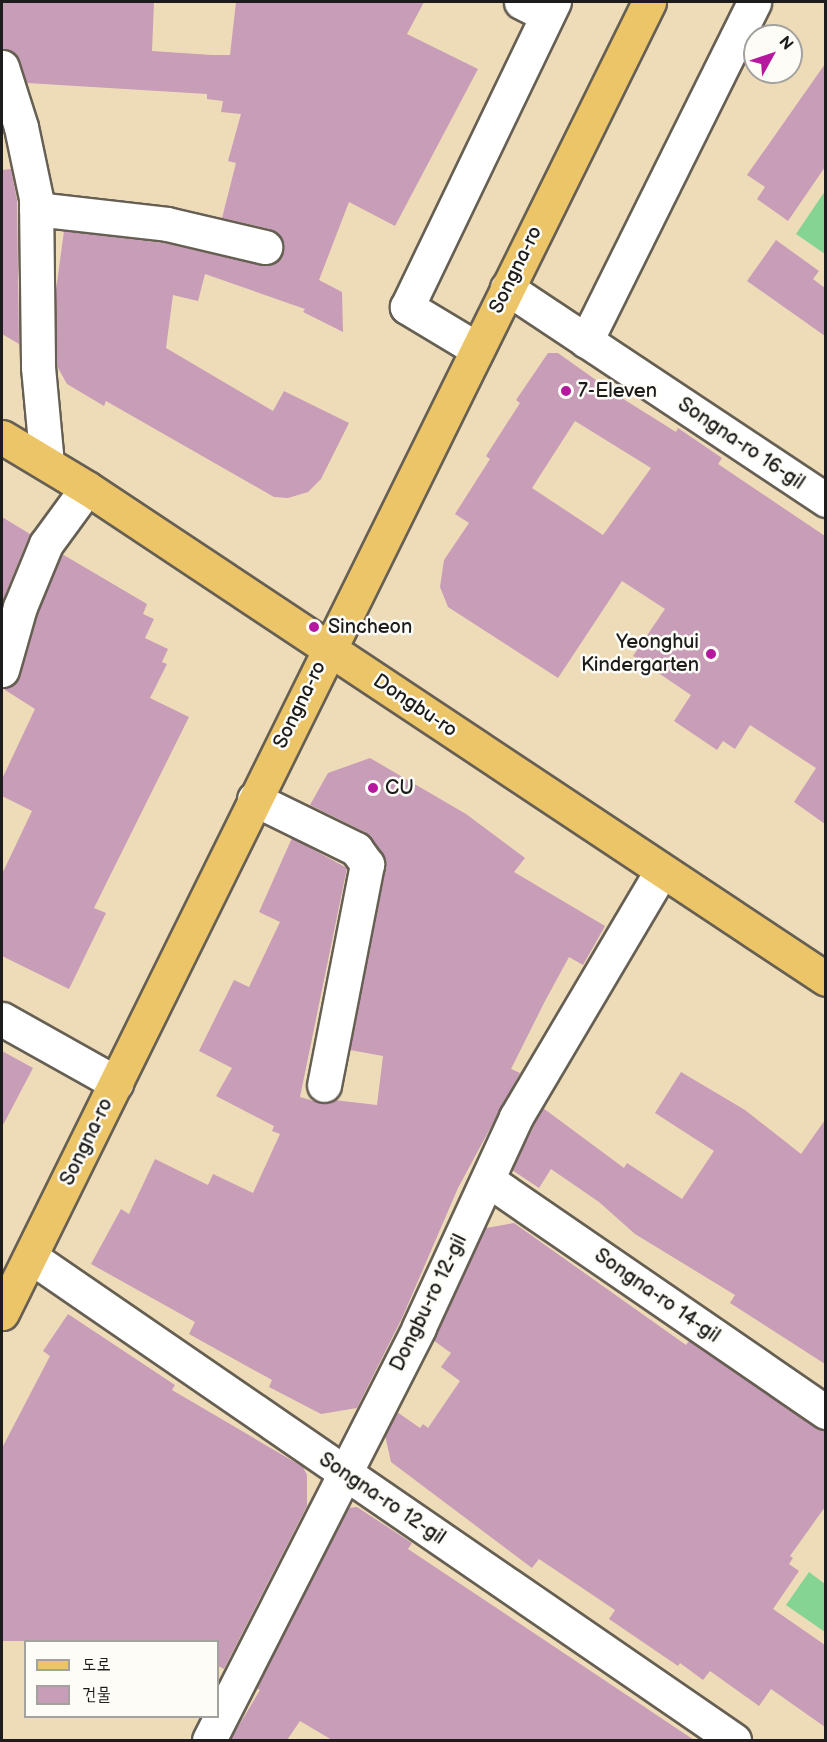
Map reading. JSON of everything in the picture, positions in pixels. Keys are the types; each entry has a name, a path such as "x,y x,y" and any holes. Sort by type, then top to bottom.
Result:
{"main road":[{"name":"Songna-ro","path":"2,1313 649,2"},
{"name":"Dongbu-ro","path":"2,437 87,488 825,979"}],"street":[{"path":"586,340 754,2"},
{"path":"477,349 406,308 540,6"},
{"path":"2,67 21,127 36,209 38,367 47,464"},
{"path":"36,209 167,224 265,247"},
{"name":"Songna-ro 16-gil","path":"507,288 825,500"},
{"path":"2,670 20,607 46,544 87,488"},
{"path":"254,799 356,849 367,864 324,1085"},
{"name":"Dongbu-ro 12-gil","path":"209,1740 418,1327 516,1117 661,872"},
{"path":"2,1019 116,1083"},
{"name":"Songna-ro 14-gil","path":"488,1180 825,1412"},
{"name":"Songna-ro 12-gil","path":"31,1257 734,1740"}],"green space":[{"path":"825,191 825,254 796,234"},
{"path":"809,1572 825,1584 825,1632 786,1605"}],"building":[{"path":"2,2 154,2 152,51 230,55 236,2 424,2 407,34 478,69 395,226 349,202 319,280 342,292 343,332 303,312 305,309 205,274 198,301 173,295 166,348 273,411 284,391 349,423 321,479 308,492 288,498 274,497 106,401 104,406 67,384 57,366 56,290 64,231 164,243 261,265 279,259 283,242 270,229 222,218 236,163 228,161 241,114 221,112 223,101 207,99 207,94 27,83 15,54 2,49"},
{"path":"825,64 825,167 788,221 757,199 765,187 747,175"},
{"path":"11,169 17,200 19,344 2,334 2,170"},
{"path":"776,240 819,271 813,279 825,288 825,336 747,281"},
{"path":"548,353 558,353 617,395 676,432 678,428 722,458 718,464 825,536 825,824 794,802 816,768 750,725 735,749 723,741 717,750 674,721 691,695 633,656 665,609 622,581 558,678 448,607 440,587 444,560 469,523 455,514 490,459 486,456 520,403 516,400","holes":["575,421 651,468 603,535 532,488"]},
{"path":"2,517 30,534 2,603"},
{"path":"62,554 147,604 143,614 154,619 145,638 168,649 162,662 167,664 150,698 189,717 94,908 106,913 69,989 2,956 2,874 32,811 2,796 2,779 35,709 2,688 15,684 20,676 38,613"},
{"path":"370,758 466,814 525,858 514,872 605,926 583,965 569,957 545,1001 511,1069 520,1073 458,1188 402,1318 357,1408 321,1414 269,1387 272,1380 189,1334 195,1322 91,1264 121,1209 129,1214 155,1159 208,1185 213,1174 253,1193 280,1134 272,1131 274,1126 216,1096 232,1068 199,1051 234,980 249,987 280,922 259,912 292,838 347,868 300,1097 321,1103 334,1100 377,1105 383,1056 350,1050 385,859 365,832 310,805 328,773"},
{"path":"2,1051 33,1068 2,1127"},
{"path":"681,1072 745,1110 801,1154 825,1120 825,1364 730,1303 735,1295 635,1234 599,1202 551,1169 539,1188 512,1170 543,1108 624,1168 627,1163 682,1199 714,1151 655,1113"},
{"path":"514,1223 686,1345 689,1341 825,1431 825,1507 790,1556 793,1558 789,1564 799,1571 773,1609 825,1645 825,1727 771,1689 759,1706 710,1671 703,1680 680,1663 678,1666 609,1619 615,1610 539,1559 532,1568 391,1462 385,1435 397,1412 420,1428 423,1424 428,1428 460,1381 441,1367 451,1353 433,1340 486,1228"},
{"path":"68,1314 175,1385 172,1390 303,1467 307,1475 307,1506 224,1669 219,1666 219,1640 2,1641 2,1448 50,1356 43,1351"},
{"path":"357,1507 412,1543 408,1549 694,1740 332,1740 300,1721 287,1740 230,1740 260,1690 256,1688 348,1508"}],"place":[{"name":"7-Eleven","path":"566,391"},
{"name":"Sincheon","path":"314,627"},
{"name":"Yeonghui Kindergarten","path":"711,654"},
{"name":"CU","path":"373,788"}]}
